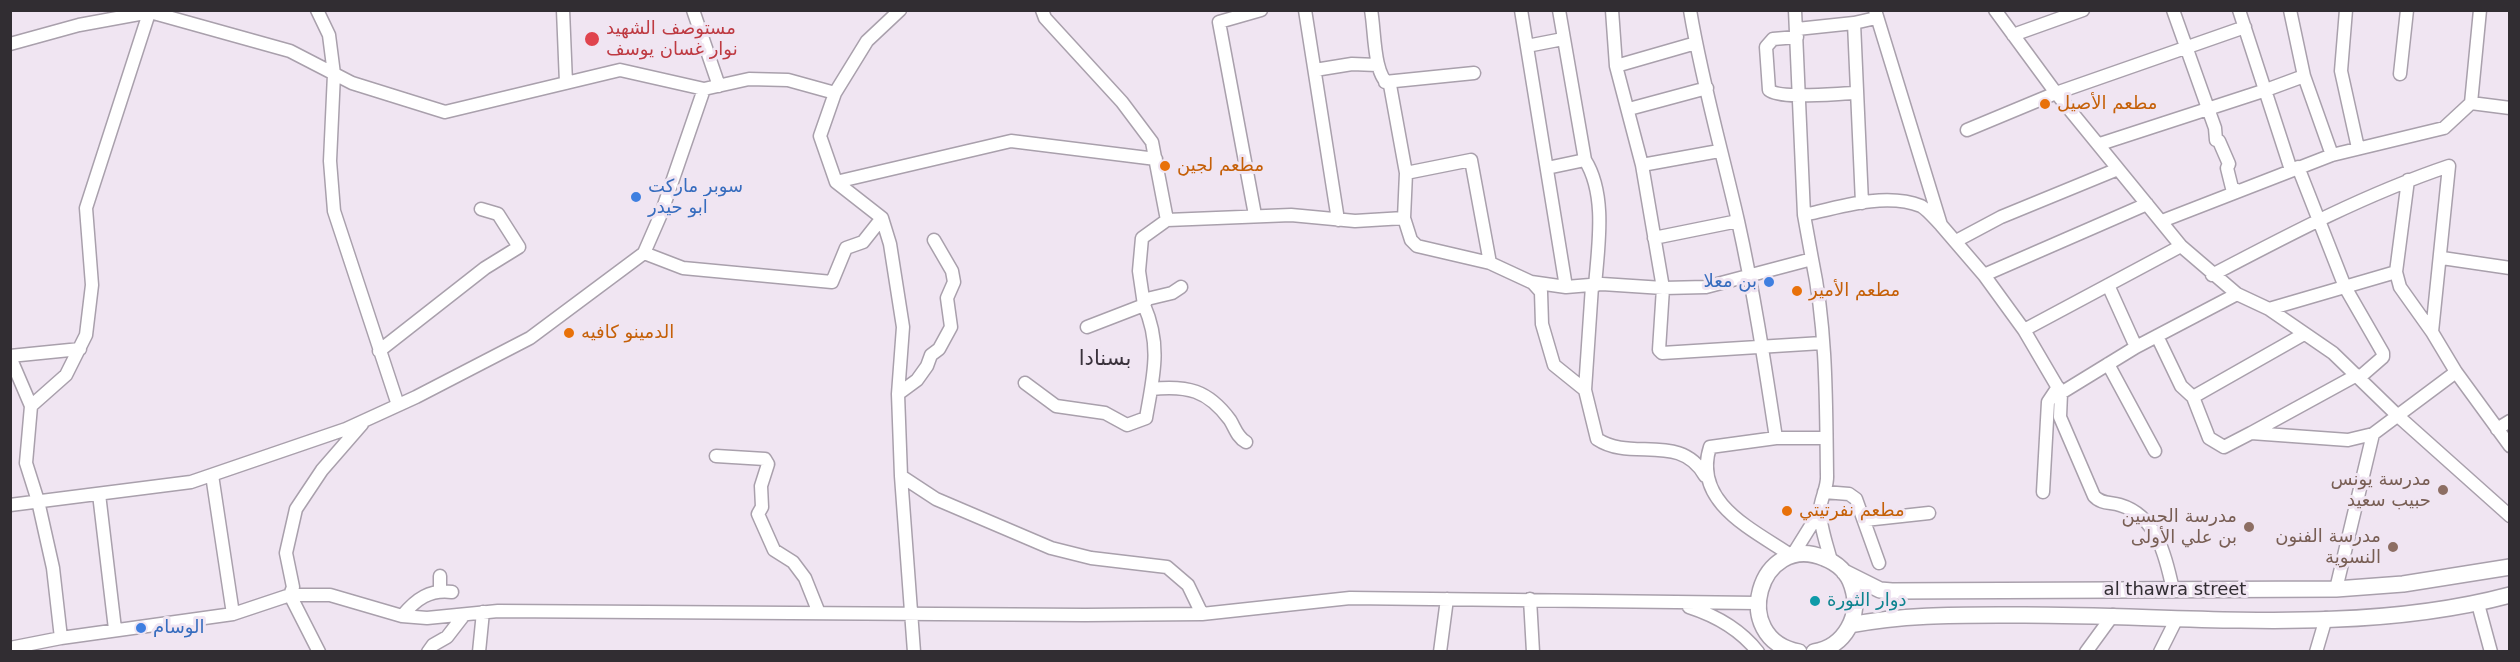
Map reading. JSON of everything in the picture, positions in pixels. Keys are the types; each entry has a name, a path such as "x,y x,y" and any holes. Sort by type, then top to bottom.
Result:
{"main road":[{"path":"1799,651 1779,648 1767,633 1760,619 1757,603 1760,588 1767,574 1778,563 1792,556 1819,556 1831,561 1844,572 1851,584 1855,598 1847,631 1837,651"},
{"name":"al thawra street","path":"1844,572 1880,590 2336,589 2403,584 2510,567"},
{"name":"al thawra street","path":"1814,651 1832,645 1847,631 1882,619 1942,615 2326,618 2412,613 2478,604 2510,596"}],"street":[{"path":"317,10 329,34 334,74 330,161 334,211 398,405"},
{"path":"563,10 566,83"},
{"path":"693,10 719,86"},
{"path":"900,10 867,41 835,93 820,136 836,182 882,218 891,244 903,327 898,394 914,651"},
{"path":"1042,10 1045,18 1122,102 1152,142 1167,220"},
{"path":"1255,215 1219,22 1261,10"},
{"path":"1305,10 1338,220"},
{"path":"1371,10 1377,65 1385,82 1390,85 1406,173 1404,218 1411,240 1417,246 1490,263 1531,282 1566,288 1706,287 1812,260"},
{"path":"1521,10 1566,288"},
{"path":"1559,10 1585,160 1591,170 1599,213 1586,390 1597,439 1613,445 1674,451 1697,461 1725,508 1792,556 1820,511 1827,480 1818,287 1804,215 1801,95 1795,10"},
{"path":"1612,10 1616,66 1642,165 1663,288 1658,344 1662,353 1822,343"},
{"path":"1690,10 1719,151 1738,221 1762,347 1776,438"},
{"path":"1995,10 2056,93 2100,144 2181,246 2212,275 2237,294 2269,309 2333,353 2398,416 2510,516"},
{"path":"2013,35 2083,10"},
{"path":"2173,10 2216,128 2216,140 2219,141 2229,164 2227,168 2232,188 2236,190"},
{"path":"2157,336 2181,386 2193,397 2209,438 2216,445 2224,447 2359,376 2384,354 2345,287 2319,219 2295,169 2239,10"},
{"path":"2290,10 2304,76 2332,155"},
{"path":"2346,10 2341,71 2358,148"},
{"path":"2400,74 2407,10"},
{"path":"2162,221 2236,190 2332,155 2444,128 2471,104 2480,10"},
{"path":"31,406 66,375 87,335 92,285 86,208 150,11"},
{"path":"10,44 90,22 150,11 290,51 352,84 445,112 620,70 704,89 749,79 788,80 835,93"},
{"path":"1857,93 1801,95 1773,93 1767,83 1769,44 1773,39 1854,23 1876,14 1941,225"},
{"path":"1854,23 1862,204"},
{"path":"1967,130 2056,93 2245,27"},
{"path":"1527,46 1563,39"},
{"path":"1616,66 1696,43"},
{"path":"1315,70 1352,64 1377,65"},
{"path":"1385,82 1474,73"},
{"path":"2100,144 2304,76"},
{"path":"1629,109 1707,88"},
{"path":"10,506 191,482 346,429 530,338 644,253 662,214 704,89"},
{"path":"2471,104 2510,108"},
{"path":"836,182 1011,141 1155,159"},
{"path":"1642,165 1719,151"},
{"path":"1406,173 1471,160 1490,263"},
{"path":"1547,168 1585,160"},
{"path":"2212,275 2319,219 2408,180 2449,166 2442,258 2432,332"},
{"path":"1956,241 2001,217 2118,169"},
{"path":"2408,180 2396,272 2400,287 2432,332 2456,372 2510,446"},
{"path":"1804,215 1862,204 1900,200 1923,207 1941,225 1984,275 2025,330 2060,390 2060,417 2094,496 2102,502 2121,505 2142,518 2159,539 2173,590"},
{"path":"1984,275 2147,204"},
{"path":"379,351 485,268 519,247 498,214 481,209"},
{"path":"1025,383 1056,406 1105,413 1127,425 1146,418 1157,363 1139,271 1142,237 1167,220 1255,215 1291,215 1355,221 1404,218"},
{"path":"644,253 683,268 832,282 846,248 863,242 882,218"},
{"path":"1654,238 1738,221"},
{"path":"898,394 917,380 951,327 947,298 954,282 952,271 934,240"},
{"path":"2025,330 2181,246"},
{"path":"2442,258 2510,268"},
{"path":"2269,309 2396,272"},
{"path":"1531,282 1541,292 1542,324 1554,364 1586,390"},
{"path":"2108,285 2136,347"},
{"path":"1087,327 1144,305 1147,299 1172,293 1181,286"},
{"path":"2043,492 2048,402 2060,390 2237,294"},
{"path":"2193,397 2304,334"},
{"path":"61,638 52,568 38,501 26,463 31,406 10,357 80,349"},
{"path":"2108,364 2155,451"},
{"path":"2251,433 2348,440 2373,434 2456,372"},
{"path":"1151,389 1178,386 1209,396 1230,420 1240,438 1246,442"},
{"path":"319,651 290,595 293,587 286,553 296,509 322,470 367,418"},
{"path":"2497,429 2510,421"},
{"path":"2336,589 2373,434"},
{"path":"1706,477 1706,461 1710,447 1776,438 1826,438"},
{"path":"716,456 765,459 768,464 761,486 762,507 758,514 774,550 793,562 805,578 819,614"},
{"path":"212,475 233,614"},
{"path":"902,476 936,498 1051,548 1091,558 1167,567 1188,585 1202,614"},
{"path":"1824,492 1849,494 1856,498 1879,563"},
{"path":"99,494 115,629"},
{"path":"1820,511 1831,561"},
{"path":"1865,520 1929,513"},
{"path":"402,616 412,604 446,591 440,576"},
{"path":"10,648 115,629 233,614 290,595 330,595 402,616 464,615 483,612 1202,614 1350,598 1530,599 1679,604 1757,603"},
{"path":"1440,651 1447,599"},
{"path":"1530,599 1533,651"},
{"path":"1679,604 1724,621 1748,638 1758,651"},
{"path":"2478,604 2490,651"},
{"path":"479,651 483,612"},
{"path":"428,651 433,645 447,638 464,615"},
{"path":"2093,649 2113,615"},
{"path":"2160,651 2164,648 2176,618"},
{"path":"2316,651 2326,618"}],"place":[{"name":"مستوصف الشهيد نوار غسان يوسف","path":"592,39"},
{"name":"مطعم الأصيل","path":"2045,104"},
{"name":"مطعم لجين","path":"1165,166"},
{"name":"سوبر ماركت ابو حيدر","path":"636,197"},
{"name":"بن معلا","path":"1769,282"},
{"name":"مطعم الأمير","path":"1797,291"},
{"name":"الدمينو كافيه","path":"569,333"},
{"name":"مدرسة يونس حبيب سعيد","path":"2443,490"},
{"name":"مطعم نفرتيتي","path":"1787,511"},
{"name":"مدرسة الحسين بن علي الأولى","path":"2249,527"},
{"name":"مدرسة الفنون النسوية","path":"2393,547"},
{"name":"دوار الثورة","path":"1815,601"},
{"name":"الوسام","path":"141,628"}],"district":[{"name":"بسنادا","path":"1105,360"}]}
